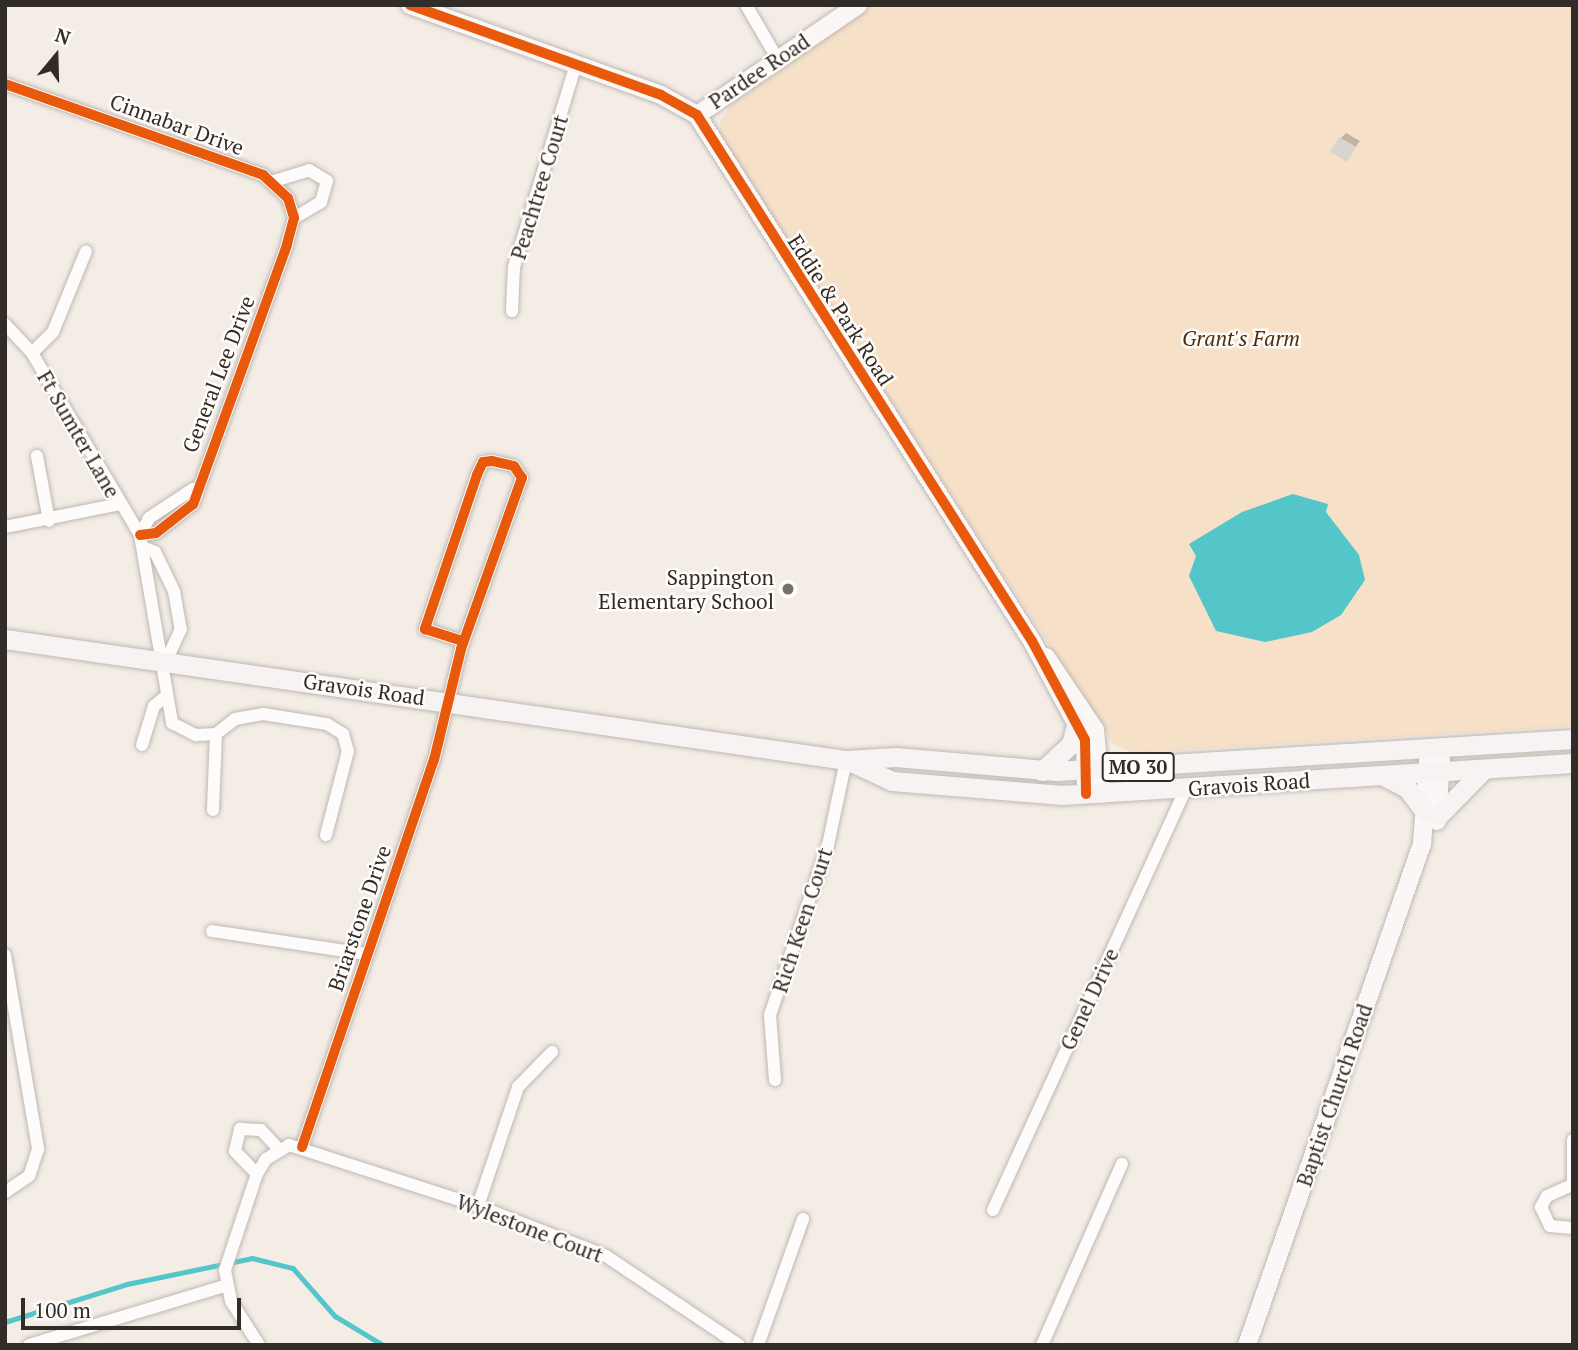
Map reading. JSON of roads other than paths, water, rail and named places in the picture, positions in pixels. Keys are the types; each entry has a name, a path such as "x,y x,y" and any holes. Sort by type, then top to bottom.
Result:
{"main road":[{"name":"Gravois Road","path":"5,639 846,760 896,757 1042,771 1093,770 1573,739"},
{"path":"1042,771 1071,744 1077,722"},
{"name":"Gravois Road","path":"846,760 892,781 994,793 1094,794 1573,763"},
{"path":"1383,776 1407,788 1432,814 1484,769"}],"street":[{"name":"Eddie & Park Road","path":"410,5 680,103 697,116 1032,641 1091,723 1094,794"},
{"path":"746,5 777,58"},
{"name":"Pardee Road","path":"697,116 777,58 858,5"},
{"name":"Peachtree Court","path":"512,311 514,267 576,64"},
{"name":"Cinnabar Drive","path":"5,84 274,181"},
{"path":"309,170 327,181 321,202 294,218 288,198 274,181 309,170"},
{"name":"General Lee Drive","path":"140,535 156,533 186,511 294,218"},
{"path":"32,353 53,332 86,251"},
{"name":"Ft Sumter Lane","path":"5,324 32,353 140,535 145,548 152,628 166,661"},
{"path":"37,456 50,521"},
{"name":"Briarstone Drive","path":"302,1147 452,702 463,641 522,478 514,466 492,461 483,462 477,475 425,629 463,641"},
{"path":"5,527 50,521 120,504"},
{"name":"Ft Sumter Lane","path":"145,548 155,552 174,591 181,629 166,661"},
{"name":"Eddie & Park Road","path":"1032,641 1077,722 1093,770"},
{"path":"166,661 164,697 172,723 196,735 216,734 234,719 263,714 327,724 343,734 348,751 326,835"},
{"path":"142,745 154,706 164,697"},
{"path":"212,810 216,734"},
{"name":"Baptist Church Road","path":"1252,1343 1432,814 1435,748"},
{"name":"Rich Keen Court","path":"775,1080 770,1015 828,845 846,760"},
{"name":"Genel Drive","path":"993,1210 1186,788"},
{"path":"212,931 366,954"},
{"path":"5,955 38,1121 37,1161 29,1176 5,1192"},
{"path":"478,1206 518,1087 552,1052"},
{"path":"257,1174 235,1151 240,1129 261,1130 279,1149"},
{"path":"1573,1140 1573,1186 1547,1196 1541,1207 1550,1226 1573,1228"},
{"path":"259,1345 225,1286 225,1270 257,1174 279,1149 302,1147"},
{"name":"Wylestone Court","path":"302,1147 478,1206 606,1256 739,1345"},
{"path":"1042,1345 1122,1164"},
{"path":"758,1345 803,1219"},
{"path":"29,1345 225,1286"}],"water":[{"path":"1293,494 1328,504 1326,512 1359,555 1365,580 1341,615 1312,632 1265,642 1216,631 1189,576 1196,556 1189,544 1242,512"}],"waterway":[{"path":"5,1322 127,1284 252,1258 293,1268 335,1316 383,1345"}],"place":[{"name":"Sappington Elementary School","path":"788,589"}],"park label":[{"name":"Grant's Farm","path":"1241,338"}]}
